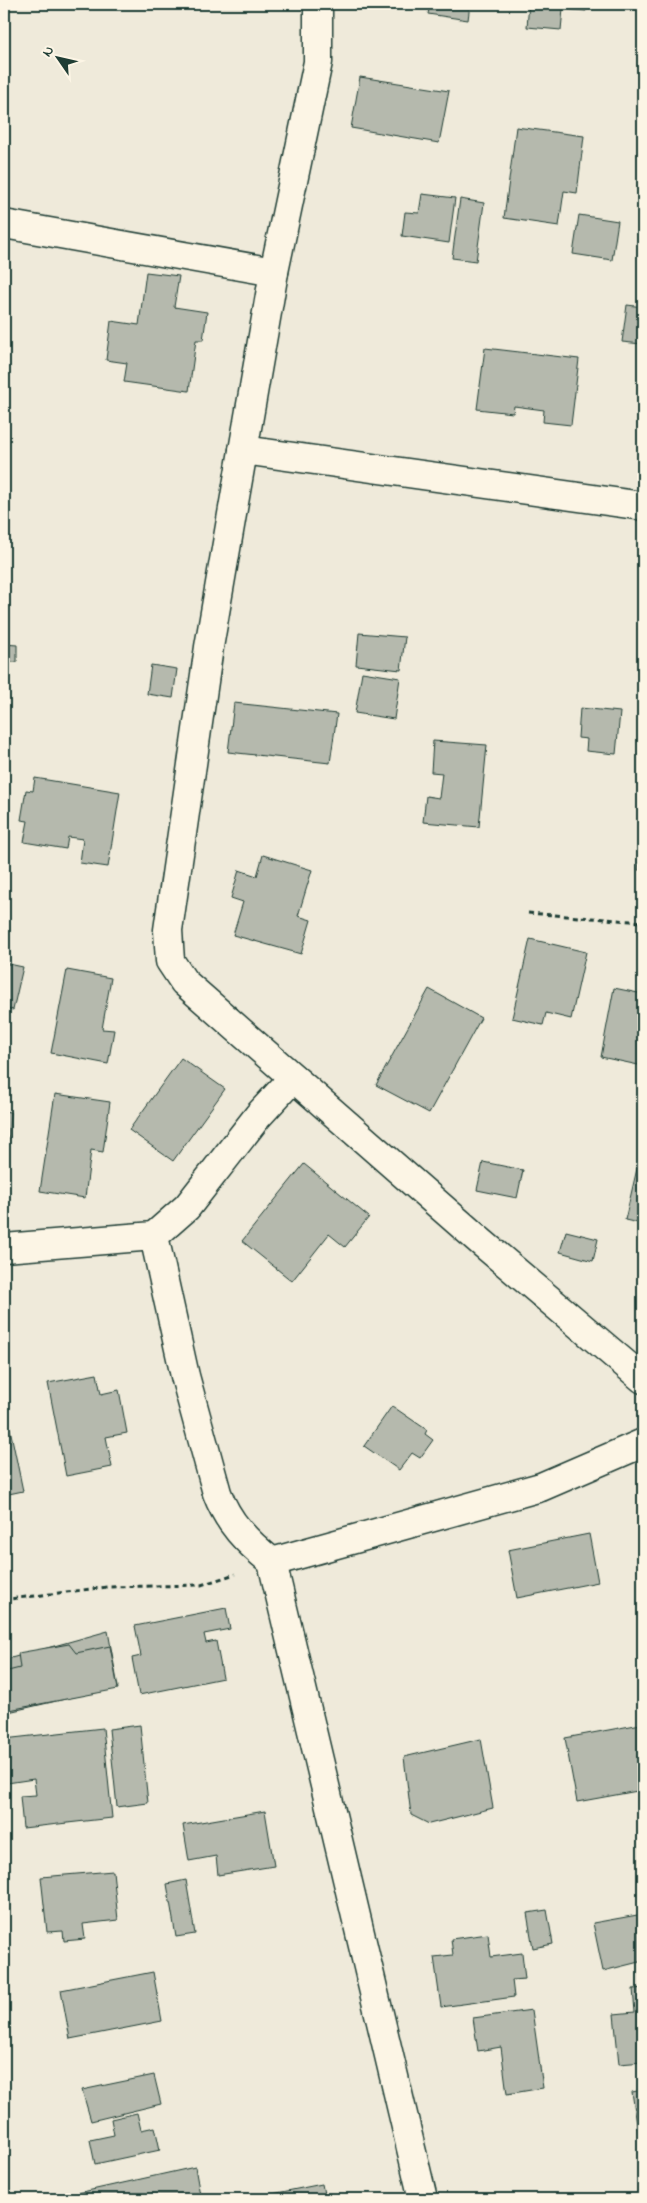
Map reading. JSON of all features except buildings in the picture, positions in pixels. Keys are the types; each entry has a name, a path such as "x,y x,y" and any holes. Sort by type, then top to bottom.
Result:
{"street":[{"path":"318,4 318,62 274,272 208,647 168,930 170,961 184,982 643,1379"},
{"path":"4,224 274,272"},
{"path":"243,450 643,506"},
{"path":"4,1248 154,1236 186,1207 258,1116 293,1078"},
{"path":"154,1236 185,1376 223,1510 248,1543 272,1562 422,2199"},
{"path":"272,1562 541,1487 643,1443"}],"path":[{"path":"528,913 643,922"},
{"path":"4,1602 10,1599 107,1587 201,1585 272,1562"}]}
